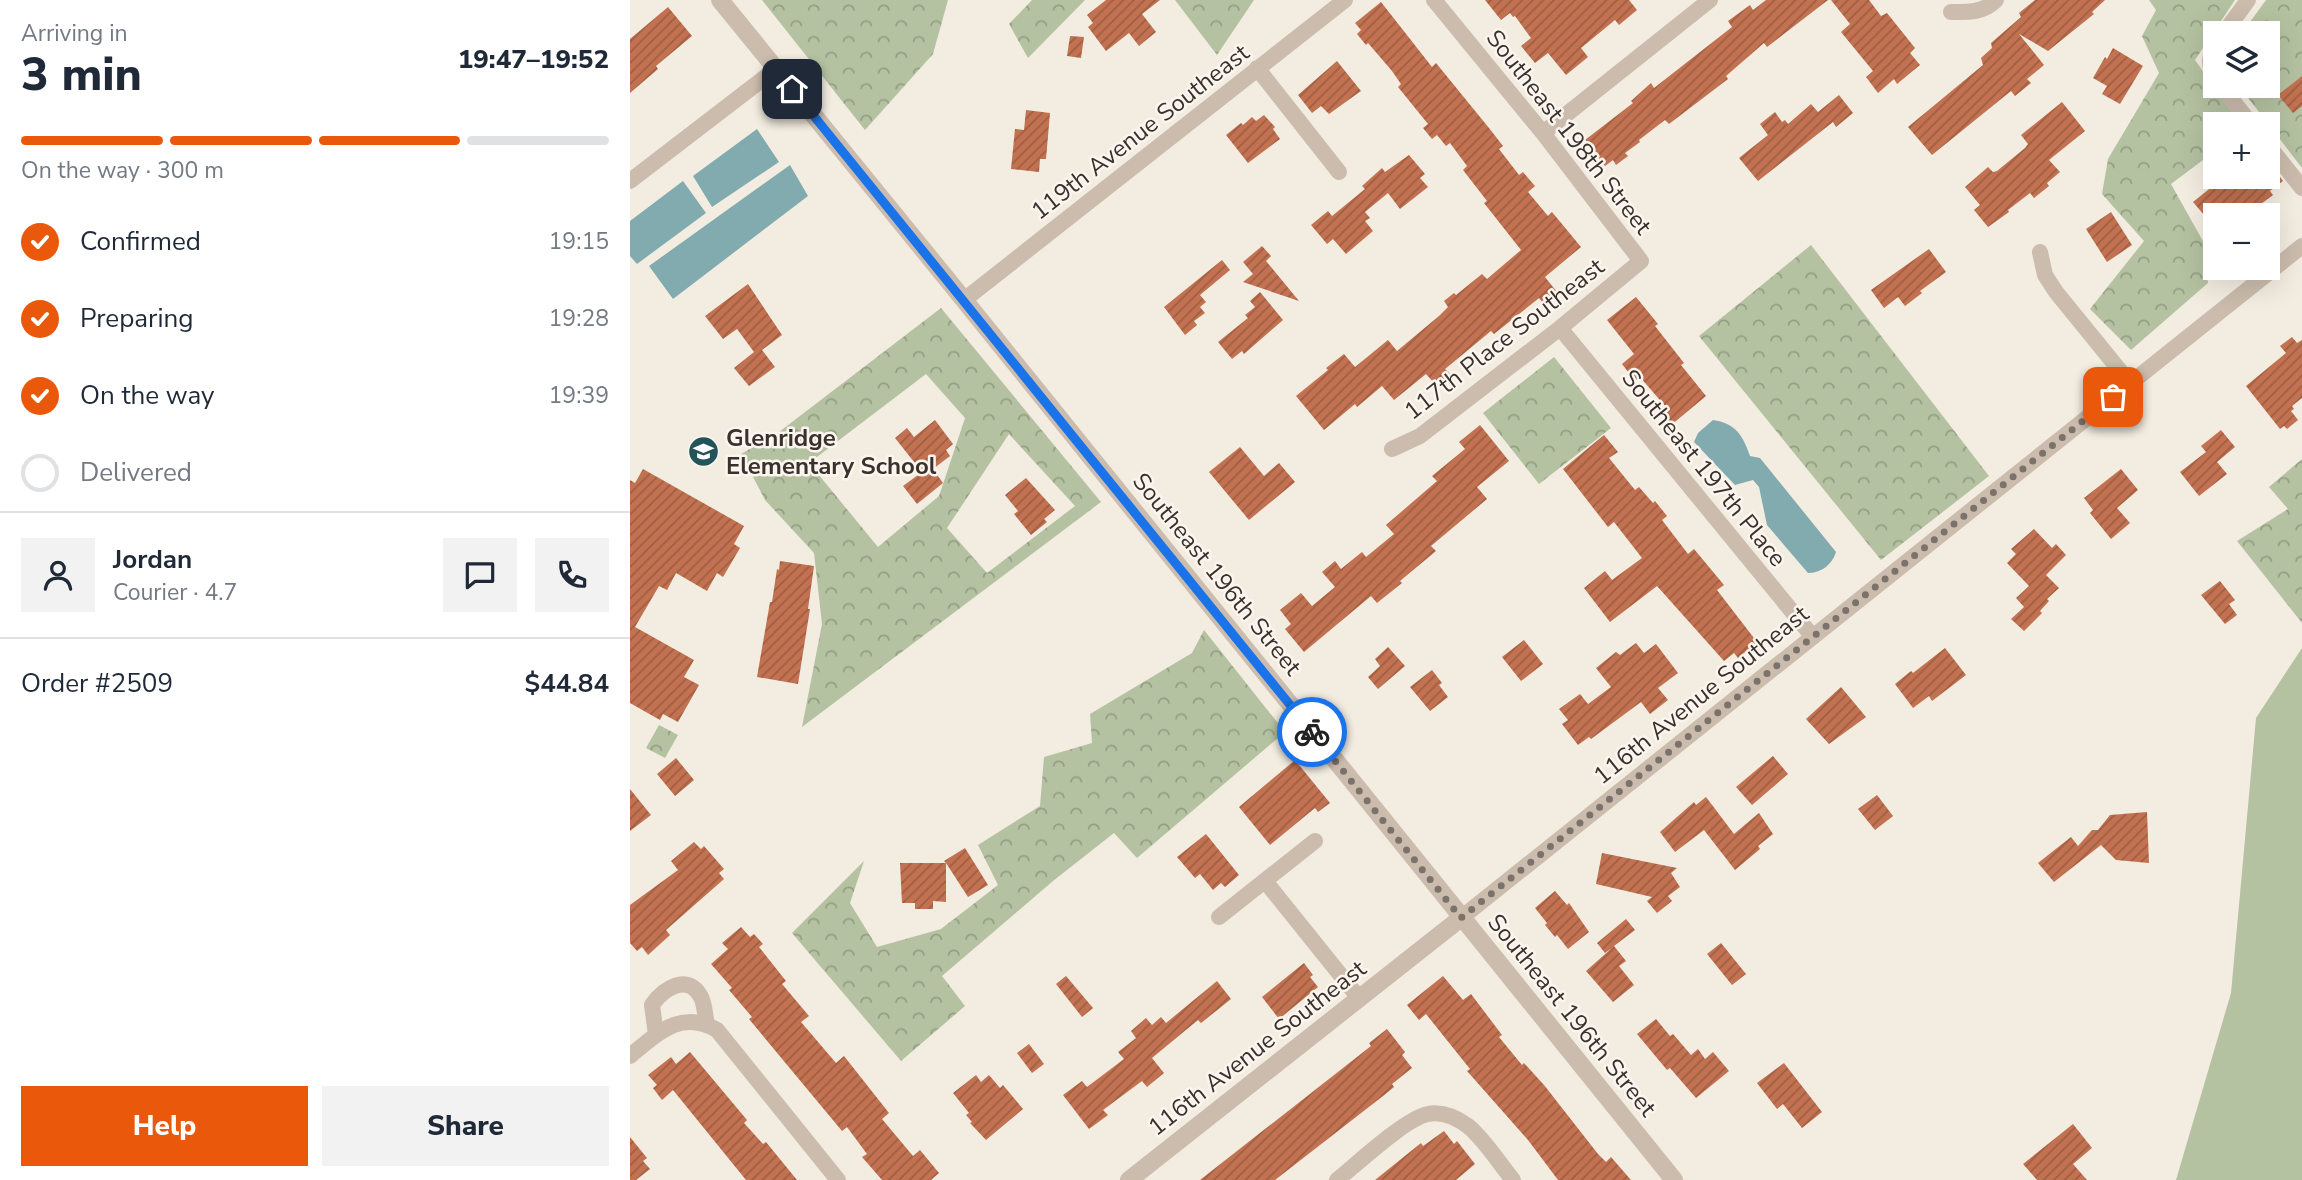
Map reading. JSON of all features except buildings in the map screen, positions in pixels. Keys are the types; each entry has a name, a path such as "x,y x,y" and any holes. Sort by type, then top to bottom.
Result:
{"street":[{"name":"Southeast 196th Street","path":"720,0 1674,1180"},
{"name":"119th Avenue Southeast","path":"964,300 1345,0"},
{"name":"Southeast 198th Street","path":"1434,0 1543,133 1641,261"},
{"path":"1543,133 1710,0"},
{"path":"1951,12 1973,12 1990,6 1996,0"},
{"path":"2233,21 2248,0"},
{"path":"1256,68 1339,172"},
{"path":"630,181 776,69"},
{"path":"2230,98 2242,112"},
{"path":"2280,160 2302,188"},
{"name":"116th Avenue Southeast","path":"1129,1180 2302,246"},
{"path":"2040,252 2045,275 2056,292 2130,383"},
{"name":"117th Place Southeast","path":"1392,449 1420,436 1560,328 1641,261"},
{"name":"Southeast 197th Place","path":"1560,328 1813,636"},
{"path":"1219,917 1315,841"},
{"path":"1265,881 1359,998"},
{"path":"656,1035 652,1006 663,990 681,984 692,986 696,990 702,1000 707,1025"},
{"path":"630,1056 656,1035 680,1022 697,1021 707,1025 717,1031 838,1180"},
{"path":"1337,1180 1411,1122 1428,1114 1457,1118 1470,1128 1513,1180"}],"green space":[{"path":"762,0 948,0 933,54 865,130"},
{"path":"1032,0 1085,0 1028,58 1009,24"},
{"path":"1175,0 1254,0 1217,55"},
{"path":"2149,0 2235,0 2221,21 2203,21 2203,48 2195,60 2203,71 2203,98 2222,98 2232,112 2203,112 2203,160 2171,184 2203,241 2203,280 2208,280 2208,283 2131,350 2090,309 2144,241 2102,194 2108,159 2159,73 2142,36 2156,10"},
{"path":"2266,0 2302,0 2302,168 2280,139 2280,112 2259,112 2248,98 2280,98 2280,21 2251,21"},
{"path":"1811,245 1989,476 1881,560 1699,336"},
{"path":"941,308 1101,502 802,727 822,624 814,553 765,500 741,454 779,432","holes":["926,374 965,418 939,496 878,547 809,463","1009,434 1075,506 987,573 947,528"]},
{"path":"1554,357 1611,428 1539,484 1483,413"},
{"path":"2302,459 2302,623 2237,541 2288,509 2269,487"},
{"path":"1204,630 1285,732 1137,858 1114,833 942,976 965,1006 901,1061 792,933 864,861 850,903 877,947 941,929 998,885 978,845 1040,806 1044,757 1092,743 1090,714 1192,653"},
{"path":"2302,648 2302,1180 2176,1180 2231,993 2256,718"},
{"path":"659,725 678,735 665,758 646,748"}],"water":[{"path":"757,129 779,162 712,207 693,176"},
{"path":"790,165 808,196 673,299 649,266"},
{"path":"683,181 706,213 637,264 630,256 630,221"},
{"path":"1713,420 1727,424 1737,431 1750,456 1760,458 1836,552 1825,567 1808,573 1767,525 1759,487 1753,480 1735,485 1694,442 1698,433"}],"way so far":[{"path":"1312,732 1461,918 2113,397"}],"place":[{"name":"Glenridge Elementary School","path":"703,452"}],"route":[{"path":"792,89 1312,732"}]}
